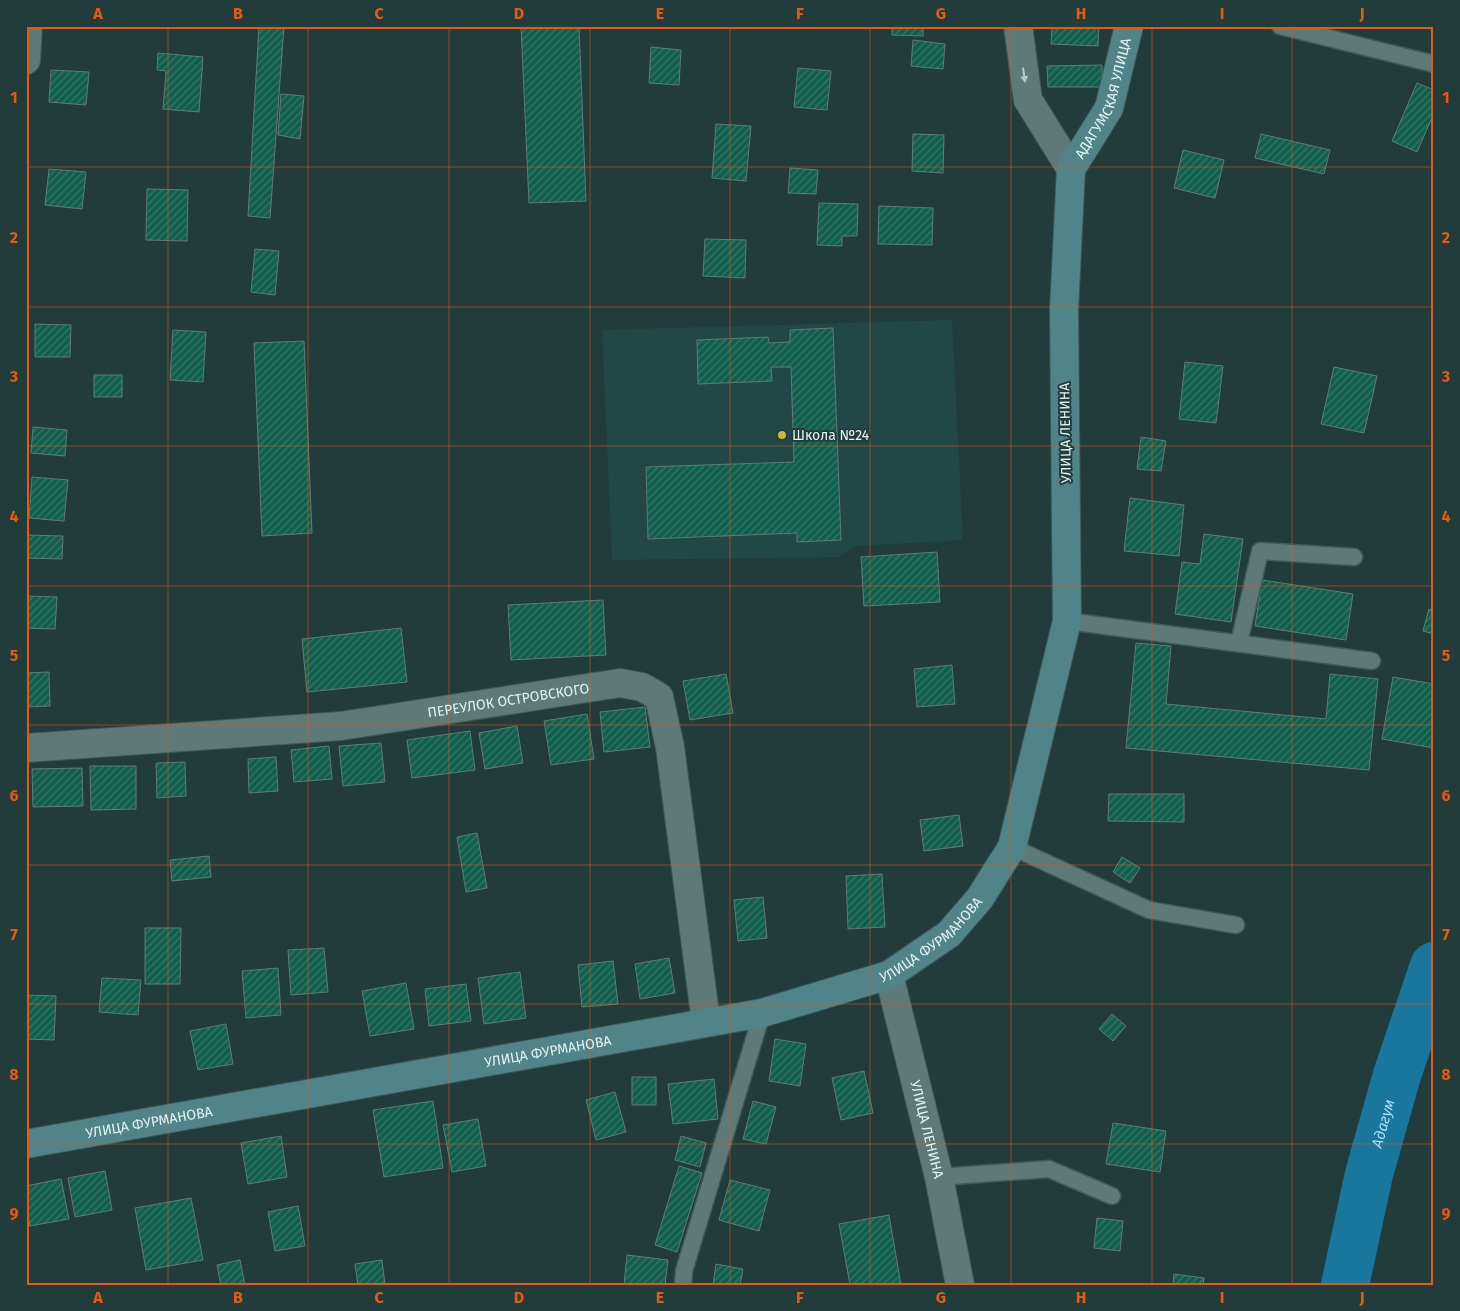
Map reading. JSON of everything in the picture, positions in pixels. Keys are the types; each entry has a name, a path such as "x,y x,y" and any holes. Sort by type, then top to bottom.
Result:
{"main road":[{"name":"АДАГУМСКАЯ УЛИЦА","path":"1070,169 1109,108 1129,26"},
{"name":"УЛИЦА ЛЕНИНА","path":"1012,847 1067,621 1064,310 1070,169"},
{"name":"УЛИЦА ФУРМАНОВА","path":"26,1144 762,1013 889,975 949,934 980,898 1012,847"}],"street":[{"path":"26,60 28,26"},
{"path":"1018,26 1028,100 1070,169"},
{"name":"ПЕРЕУЛОК ОСТРОВСКОГО","path":"26,748 340,726 620,683 642,687 659,697 670,747 706,1022"},
{"name":"УЛИЦА ЛЕНИНА","path":"889,975 939,1177 960,1285"}],"lane":[{"path":"1280,26 1434,64"},
{"path":"1239,643 1260,551 1354,557"},
{"path":"1067,621 1372,661"},
{"path":"1012,847 1148,910 1236,925"},
{"path":"683,1285 684,1271 762,1013"},
{"path":"939,1177 1049,1169 1112,1196"}],"shaded area":[{"name":"Школа №24","path":"952,320 963,540 855,546 839,557 612,560 602,330"}],"building":[{"path":"259,26 284,26 270,218 248,216"},
{"path":"521,26 579,26 586,201 529,203"},
{"path":"892,26 923,26 923,36 892,35"},
{"path":"1052,26 1099,26 1098,46 1051,44"},
{"path":"913,40 945,44 943,69 911,66"},
{"path":"651,47 681,50 679,85 649,83"},
{"path":"158,53 203,57 199,112 163,109 166,71 157,70"},
{"path":"1102,65 1102,87 1048,87 1047,66"},
{"path":"798,68 831,71 827,110 794,107"},
{"path":"51,70 89,72 86,105 49,102"},
{"path":"1417,83 1434,90 1434,113 1417,152 1392,141"},
{"path":"281,94 304,96 300,139 278,135"},
{"path":"716,124 751,126 746,181 712,178"},
{"path":"913,134 944,135 943,173 912,171"},
{"path":"1261,134 1330,150 1324,174 1255,158"},
{"path":"1183,150 1224,160 1215,198 1174,188"},
{"path":"790,168 818,170 816,194 788,193"},
{"path":"49,169 86,172 82,209 45,205"},
{"path":"147,189 188,190 187,241 146,240"},
{"path":"819,203 858,204 857,236 842,236 842,246 817,245"},
{"path":"879,206 933,208 932,245 878,244"},
{"path":"705,239 746,240 745,278 703,276"},
{"path":"255,249 279,251 275,295 251,292"},
{"path":"35,324 71,325 70,357 35,357"},
{"path":"833,328 841,540 797,542 797,533 648,539 646,467 794,462 791,367 771,367 772,381 698,384 697,340 768,337 769,343 790,342 790,330"},
{"path":"173,330 206,332 203,382 170,380"},
{"path":"304,341 312,533 262,536 254,343"},
{"path":"1185,362 1223,366 1216,423 1179,419"},
{"path":"1334,367 1377,376 1364,433 1321,424"},
{"path":"94,375 122,375 122,397 94,397"},
{"path":"33,427 67,430 65,456 31,453"},
{"path":"1141,437 1166,441 1161,471 1137,469"},
{"path":"32,477 68,480 64,521 29,518"},
{"path":"1130,498 1184,505 1179,556 1124,551"},
{"path":"1204,534 1243,539 1231,622 1175,614 1182,562 1200,564"},
{"path":"26,535 63,536 62,559 26,558"},
{"path":"937,552 940,602 864,606 861,557"},
{"path":"1262,580 1353,594 1346,640 1255,626"},
{"path":"26,596 57,597 55,629 26,628"},
{"path":"603,600 606,655 511,660 508,605"},
{"path":"1429,609 1434,610 1434,634 1423,631"},
{"path":"401,628 407,682 307,692 302,639"},
{"path":"1136,643 1171,646 1166,704 1326,719 1330,674 1378,679 1369,770 1126,748"},
{"path":"952,665 955,704 917,707 914,669"},
{"path":"49,672 50,706 26,707 26,673"},
{"path":"726,674 733,713 690,720 683,681"},
{"path":"1393,677 1434,684 1434,748 1382,739"},
{"path":"645,707 650,747 604,752 600,712"},
{"path":"587,714 594,759 551,765 544,721"},
{"path":"517,726 523,763 485,769 479,733"},
{"path":"470,731 475,770 412,778 407,740"},
{"path":"381,743 385,782 343,786 339,746"},
{"path":"329,746 332,779 294,782 291,750"},
{"path":"276,757 278,791 249,793 248,759"},
{"path":"185,762 186,796 157,798 156,763"},
{"path":"90,766 136,766 136,809 91,810"},
{"path":"82,768 83,806 33,807 32,769"},
{"path":"1109,794 1184,794 1184,822 1108,821"},
{"path":"959,815 963,846 924,851 920,820"},
{"path":"477,833 487,888 466,892 457,837"},
{"path":"209,856 211,877 172,881 170,860"},
{"path":"1122,857 1140,868 1130,883 1113,872"},
{"path":"882,874 885,927 848,929 846,876"},
{"path":"763,897 767,938 738,941 734,900"},
{"path":"145,928 181,928 180,984 145,984"},
{"path":"324,948 328,992 291,995 288,950"},
{"path":"669,958 675,993 640,999 635,964"},
{"path":"613,961 618,1004 582,1007 578,965"},
{"path":"278,968 281,1015 246,1018 242,971"},
{"path":"520,972 526,1018 484,1024 478,978"},
{"path":"102,978 141,980 138,1015 99,1012"},
{"path":"406,983 414,1029 370,1036 362,991"},
{"path":"466,984 471,1021 429,1026 425,989"},
{"path":"26,995 56,996 54,1040 26,1039"},
{"path":"1112,1014 1126,1026 1113,1041 1099,1029"},
{"path":"226,1024 233,1064 198,1070 190,1031"},
{"path":"775,1039 806,1044 800,1086 769,1081"},
{"path":"864,1071 873,1113 841,1120 832,1078"},
{"path":"632,1077 656,1077 656,1105 632,1105"},
{"path":"714,1079 718,1119 673,1124 668,1084"},
{"path":"615,1092 626,1132 596,1140 586,1100"},
{"path":"433,1101 443,1168 384,1177 373,1110"},
{"path":"753,1101 776,1107 766,1144 743,1139"},
{"path":"478,1119 486,1166 452,1172 443,1125"},
{"path":"1113,1123 1166,1131 1160,1172 1106,1164"},
{"path":"281,1136 287,1177 248,1184 241,1143"},
{"path":"681,1136 706,1143 700,1167 675,1160"},
{"path":"679,1166 702,1173 677,1252 655,1245"},
{"path":"105,1171 112,1210 75,1217 68,1178"},
{"path":"61,1179 69,1219 30,1226 26,1207 26,1186"},
{"path":"730,1180 770,1190 759,1231 719,1220"},
{"path":"191,1198 203,1260 146,1270 135,1208"},
{"path":"298,1206 305,1246 275,1251 268,1212"},
{"path":"889,1215 901,1285 850,1285 839,1224"},
{"path":"1097,1218 1123,1221 1120,1251 1094,1248"},
{"path":"627,1255 668,1260 665,1285 624,1285"},
{"path":"240,1260 245,1285 221,1285 217,1265"},
{"path":"382,1260 385,1285 358,1285 355,1264"},
{"path":"716,1264 743,1269 740,1285 713,1285"},
{"path":"1174,1274 1204,1278 1203,1285 1173,1285"}],"waterway":[{"name":"Адагум","path":"1345,1285 1369,1174 1397,1075 1434,966"}],"place":[{"name":"Школа №24","path":"782,435"}]}
